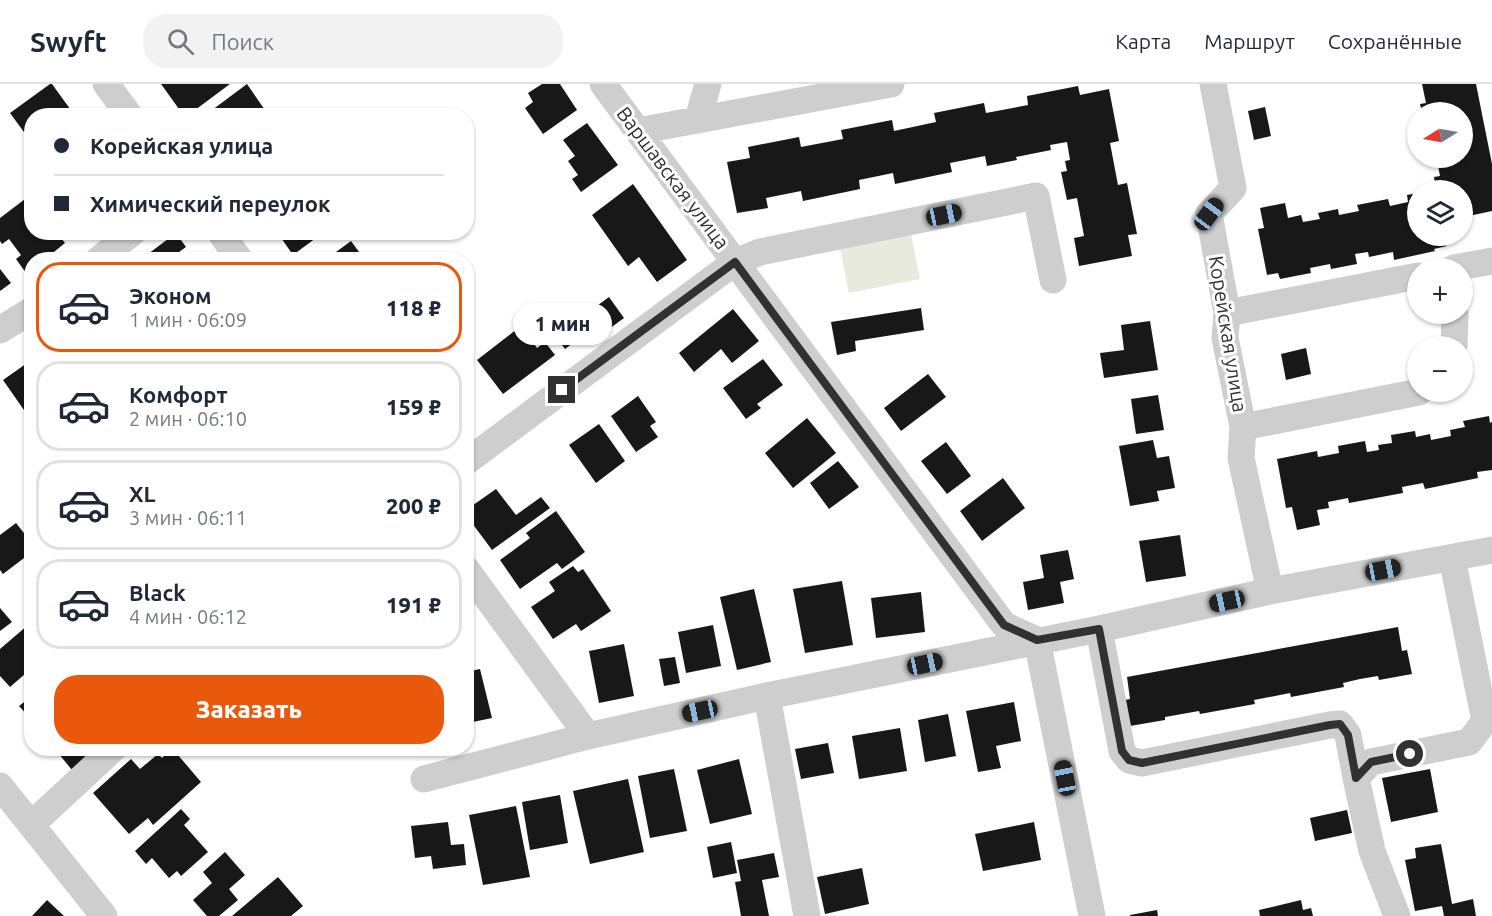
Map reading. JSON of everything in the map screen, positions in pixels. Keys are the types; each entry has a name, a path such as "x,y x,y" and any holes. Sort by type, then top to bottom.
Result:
{"street":[{"path":"106,84 124,108"},
{"name":"Варшавская улица","path":"603,84 1004,625 1037,640"},
{"path":"698,119 708,84"},
{"path":"638,131 891,84"},
{"name":"Корейская улица","path":"1213,84 1233,188 1209,214 1227,313 1225,338 1243,427 1241,458 1270,591"},
{"path":"474,456 735,262 760,252 1036,196 1053,280"},
{"path":"108,252 123,240"},
{"path":"1473,264 1492,261"},
{"path":"1227,313 1407,278"},
{"path":"0,330 24,315"},
{"path":"1243,427 1407,394"},
{"path":"424,779 588,736 767,696 1099,629 1270,591 1492,550"},
{"path":"1356,778 1371,762 1469,742 1485,722 1452,558"},
{"path":"474,580 588,736"},
{"path":"1099,629 1122,751 1129,760 1142,763 1340,724 1348,735 1372,851 1397,916"},
{"path":"1037,640 1092,916"},
{"path":"767,696 807,916"},
{"path":"31,825 105,756"},
{"path":"0,786 104,916"}],"shaded area":[{"path":"911,234 920,279 849,293 840,248"}],"building":[{"path":"50,84 69,108 24,108 24,132 10,113"},
{"path":"161,84 230,84 198,108 178,108"},
{"path":"247,84 264,108 215,108"},
{"path":"542,84 560,84 577,110 543,134 525,108 533,102 528,93"},
{"path":"1422,84 1476,84 1492,164 1492,211 1473,215 1473,180 1434,180 1434,177 1440,176 1438,168 1473,168 1473,102 1426,102"},
{"path":"1078,86 1080,95 1109,89 1119,141 1110,143 1118,185 1127,183 1137,234 1128,235 1132,256 1079,266 1074,238 1084,236 1077,198 1067,200 1061,172 1067,171 1065,161 1070,160 1067,142 1050,145 1051,150 987,166 985,156 950,163 952,172 895,184 893,173 859,180 860,189 803,201 801,191 766,198 768,208 737,213 727,162 750,158 748,147 799,137 801,147 843,139 841,130 892,120 894,131 936,122 934,113 984,103 986,113 1028,105 1027,96"},
{"path":"1265,107 1271,136 1254,140 1248,111"},
{"path":"587,123 618,165 581,192 572,179 578,175 568,161 575,156 563,140"},
{"path":"633,184 687,260 657,282 639,257 628,266 592,215"},
{"path":"1388,199 1390,206 1407,202 1407,246 1447,246 1394,260 1393,252 1369,257 1368,252 1355,254 1357,264 1331,269 1330,264 1310,268 1311,273 1280,279 1278,273 1267,275 1258,229 1264,228 1260,208 1285,203 1288,218 1301,215 1303,222 1320,219 1318,213 1338,209 1339,215 1359,211 1357,205"},
{"path":"24,200 24,240 63,240 65,243 54,252 24,252 24,270 16,259 21,255 9,239 2,244 0,241 0,218"},
{"path":"167,240 181,240 186,247 179,252 151,252"},
{"path":"283,240 313,240 297,252 291,252"},
{"path":"351,241 359,252 336,252"},
{"path":"0,269 11,283 0,291"},
{"path":"609,297 624,318 598,337 583,316"},
{"path":"568,303 589,331 565,349 544,320"},
{"path":"921,308 924,330 855,341 856,351 837,355 831,322"},
{"path":"733,309 759,341 732,363 721,349 694,372 679,353"},
{"path":"1150,321 1158,370 1104,378 1100,353 1124,350 1121,325"},
{"path":"521,326 537,348 545,342 555,355 503,394 477,360"},
{"path":"1306,348 1311,374 1286,380 1281,354"},
{"path":"763,359 783,385 757,404 761,408 746,419 723,388"},
{"path":"24,365 24,410 3,380"},
{"path":"928,374 946,397 901,431 884,408"},
{"path":"1158,395 1164,430 1136,434 1131,399"},
{"path":"638,396 656,422 650,426 658,437 636,452 611,416"},
{"path":"1489,416 1490,423 1492,422 1492,470 1477,472 1478,478 1425,489 1423,483 1402,487 1403,493 1349,503 1348,498 1328,502 1329,508 1317,510 1320,525 1297,530 1292,507 1286,508 1277,459 1317,451 1318,457 1339,453 1338,446 1365,441 1367,452 1379,450 1378,445 1392,443 1391,435 1415,431 1416,437 1430,434 1431,440 1451,436 1450,430 1465,427 1463,421"},
{"path":"807,418 836,453 793,488 765,453"},
{"path":"599,424 625,461 596,483 569,445"},
{"path":"1153,440 1157,458 1169,456 1175,488 1157,491 1159,501 1130,506 1119,446"},
{"path":"946,442 971,476 947,494 921,461"},
{"path":"838,461 859,487 829,509 810,483"},
{"path":"1003,478 1025,508 982,541 960,511"},
{"path":"496,489 516,515 541,497 550,508 492,550 474,526 474,504"},
{"path":"556,511 585,552 562,569 557,563 520,589 500,560 530,538 526,533"},
{"path":"16,523 24,533 24,558 3,574 0,570 0,535"},
{"path":"1180,535 1186,576 1146,582 1139,541"},
{"path":"1068,550 1074,579 1060,582 1064,603 1028,610 1023,582 1044,578 1040,555"},
{"path":"573,566 578,572 583,569 611,611 581,631 576,624 553,639 531,607 555,591 549,582"},
{"path":"842,581 853,645 805,653 793,589"},
{"path":"754,589 771,662 737,670 720,597"},
{"path":"921,592 925,632 876,638 871,598"},
{"path":"0,608 12,622 0,631"},
{"path":"713,625 721,666 686,673 678,632"},
{"path":"1398,627 1402,651 1407,650 1412,674 1379,680 1378,676 1360,679 1343,683 1344,687 1291,697 1290,693 1254,700 1255,704 1200,714 1199,711 1130,726 1125,700 1130,699 1127,677"},
{"path":"24,628 24,675 10,687 0,676 0,649"},
{"path":"624,644 634,696 599,703 589,651"},
{"path":"675,657 680,683 664,686 659,659"},
{"path":"480,669 492,718 474,722 474,670"},
{"path":"24,702 24,711 19,706"},
{"path":"1014,702 1021,741 996,746 1001,768 978,772 966,711"},
{"path":"948,714 956,756 925,762 918,720"},
{"path":"900,728 907,771 859,779 852,736"},
{"path":"828,743 834,773 801,779 795,749"},
{"path":"61,756 88,756 72,770"},
{"path":"156,756 162,758 179,756 201,782 153,825 148,818 129,834 93,793 131,759 140,769"},
{"path":"739,759 752,814 710,824 697,770"},
{"path":"674,769 687,831 650,838 638,776"},
{"path":"1430,769 1438,812 1391,822 1382,778"},
{"path":"628,779 644,852 590,864 573,791"},
{"path":"560,795 568,843 530,850 522,802"},
{"path":"516,806 530,877 483,885 469,815"},
{"path":"181,809 190,819 184,825 208,852 181,876 177,871 169,878 152,858 146,864 135,851"},
{"path":"1347,810 1352,833 1315,841 1310,818"},
{"path":"448,822 451,845 464,844 466,865 433,869 431,856 415,858 411,826"},
{"path":"1034,822 1041,860 983,871 975,834"},
{"path":"731,842 737,873 713,878 707,847"},
{"path":"1441,844 1452,904 1473,899 1476,916 1444,916 1442,906 1415,911 1405,860 1416,858 1415,848"},
{"path":"225,852 245,875 229,889 238,900 219,916 207,916 193,900 212,883 203,872"},
{"path":"774,853 779,877 762,880 769,916 741,916 735,882 741,881 737,860"},
{"path":"862,868 869,904 825,914 817,877"},
{"path":"278,877 303,906 291,916 232,916"},
{"path":"47,900 64,916 32,916"},
{"path":"1301,900 1303,910 1311,908 1313,916 1260,916 1259,910"},
{"path":"1157,910 1158,916 1130,916 1130,915"}],"route":[{"path":"562,390 735,262 1004,625 1037,640 1099,629 1122,751 1129,760 1142,763 1340,724 1348,735 1356,778 1371,762 1410,754"}]}
